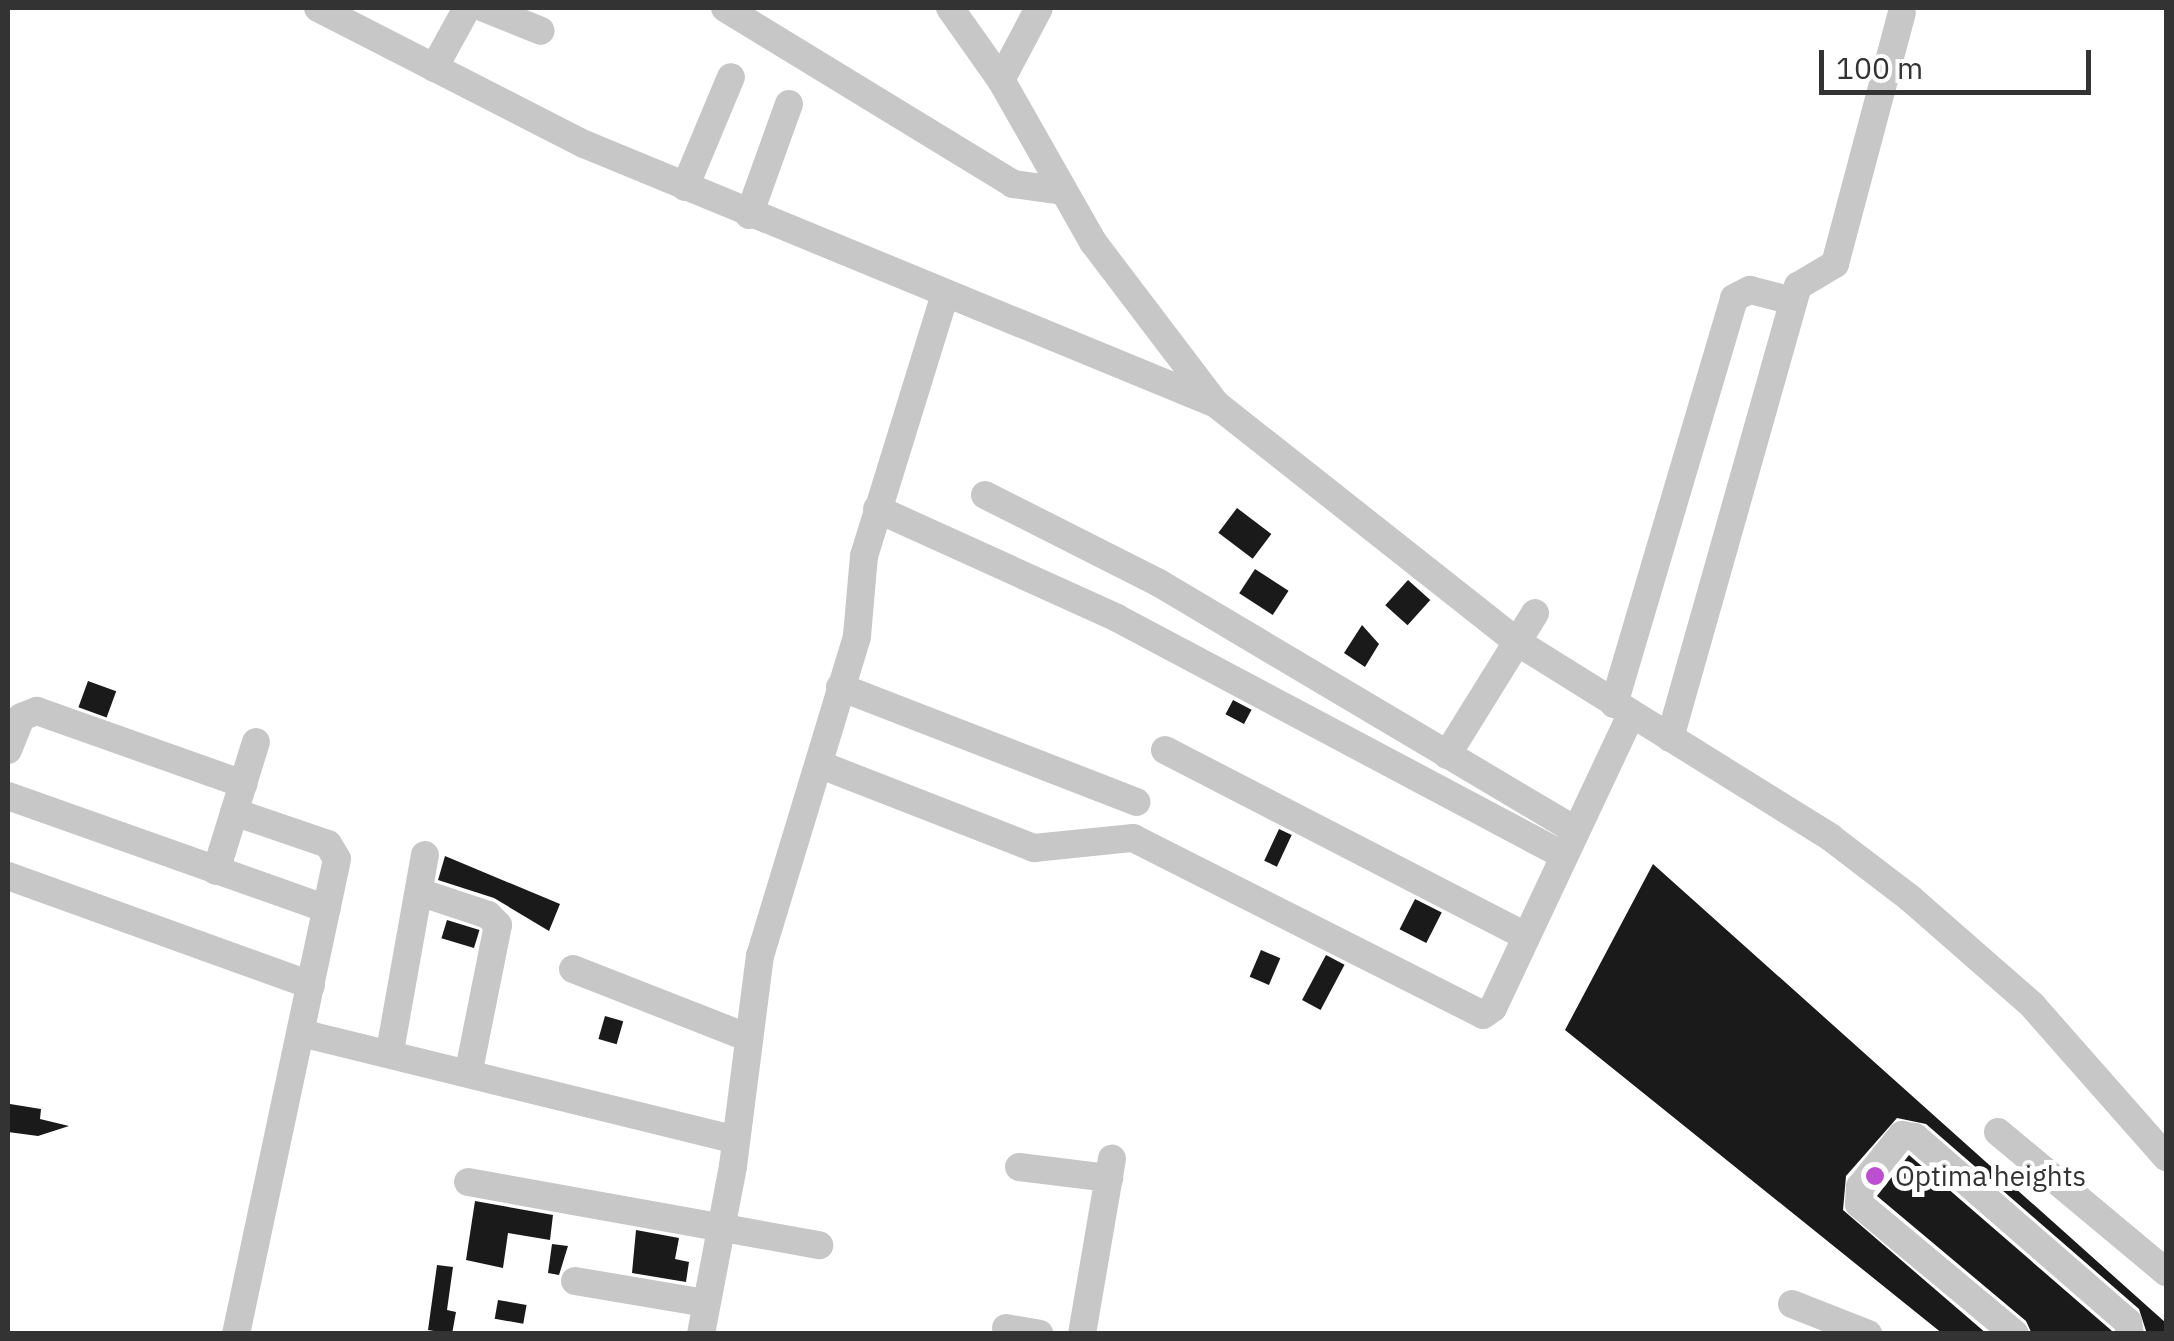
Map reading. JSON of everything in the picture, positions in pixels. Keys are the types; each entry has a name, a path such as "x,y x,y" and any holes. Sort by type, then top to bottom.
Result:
{"street":[{"path":"318,8 352,15 434,68 685,188 1216,404"},
{"path":"434,68 467,8"},
{"path":"484,8 541,31"},
{"path":"724,8 1014,184 1062,191"},
{"path":"950,8 1001,80 1093,242 1216,404 1517,642 1830,836 1910,899 2032,1005 2166,1156"},
{"path":"1001,80 1039,8"},
{"path":"1670,738 1793,301 1801,280 1828,273 1835,264 1902,12"},
{"path":"685,188 731,76"},
{"path":"749,215 789,104"},
{"path":"821,765 1034,848 1133,838 1478,1015 1493,1008 1569,842 1622,709 1734,298 1750,290 1793,301"},
{"path":"701,1334 736,1140 760,956 804,797 821,765 840,687 858,636 862,570 877,510 945,294"},
{"path":"986,495 1159,583 1447,755 1569,842"},
{"path":"877,510 1116,618 1569,842"},
{"path":"1447,755 1536,613"},
{"path":"840,687 1137,802"},
{"path":"8,750 20,717 38,711 243,784"},
{"path":"216,871 256,742"},
{"path":"1165,750 1525,936"},
{"path":"8,796 327,909"},
{"path":"234,812 334,848 327,909 236,1334"},
{"path":"390,1051 426,855"},
{"path":"8,876 311,985"},
{"path":"419,892 488,915 498,926 469,1070"},
{"path":"573,969 749,1038"},
{"path":"301,1032 469,1070 736,1140"},
{"path":"1998,1132 2166,1272"},
{"path":"2015,1334 1858,1204 1860,1188 1902,1135 1915,1137 2132,1332"},
{"path":"1019,1166 1111,1169 1082,1334"},
{"path":"468,1182 819,1244"},
{"path":"575,1280 705,1303"},
{"path":"1792,1304 1868,1334"},
{"path":"1006,1328 1038,1334"}],"building":[{"path":"1237,508 1271,534 1253,559 1218,533"},
{"path":"1255,569 1289,591 1273,615 1239,593"},
{"path":"1408,580 1430,600 1408,625 1385,605"},
{"path":"1362,625 1379,644 1365,667 1344,653"},
{"path":"88,681 116,691 107,718 78,707"},
{"path":"1233,700 1252,710 1244,724 1225,714"},
{"path":"1279,829 1292,835 1277,867 1264,861"},
{"path":"445,856 560,904 549,931 494,898 438,880"},
{"name":"Optima heights","path":"1653,864 2166,1323 2166,1334 2147,1334 2139,1309 1926,1124 1897,1118 1846,1176 1843,1210 1987,1334 1943,1334 1565,1030"},
{"path":"1415,899 1442,913 1426,943 1400,929"},
{"path":"447,920 480,930 474,948 441,938"},
{"path":"1261,950 1280,958 1269,985 1250,977"},
{"path":"1326,955 1345,965 1321,1010 1302,1000"},
{"path":"605,1016 623,1021 617,1044 598,1039"},
{"path":"10,1104 41,1109 40,1119 69,1126 38,1136 8,1132"},
{"path":"1909,1155 2112,1334 2032,1334 2026,1321 1877,1196"},
{"path":"475,1201 553,1215 550,1240 508,1233 503,1268 466,1260"},
{"path":"636,1230 679,1238 675,1259 689,1262 686,1282 632,1273"},
{"path":"552,1244 568,1246 559,1275 548,1273"},
{"path":"437,1265 453,1267 447,1310 456,1312 452,1334 428,1330"},
{"path":"498,1300 527,1305 523,1324 495,1319"}],"place":[{"name":"Optima heights","path":"1875,1176"}]}
